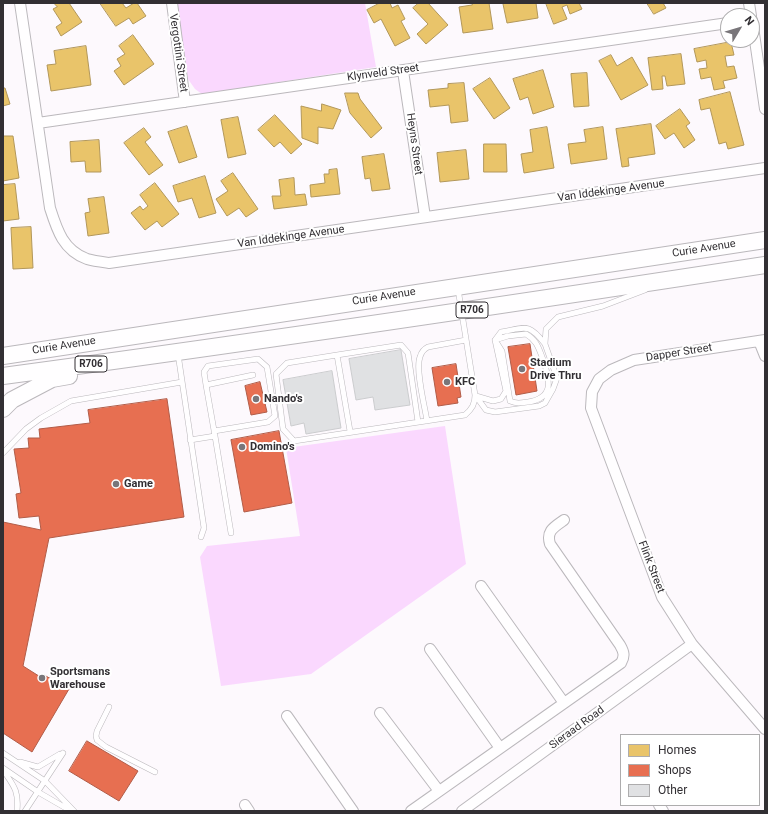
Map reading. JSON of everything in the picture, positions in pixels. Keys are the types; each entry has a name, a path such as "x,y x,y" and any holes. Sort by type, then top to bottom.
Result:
{"main road":[{"name":"Curie Avenue","path":"3,356 765,240"},
{"name":"Curie Avenue","path":"3,376 462,312 765,265"},
{"path":"3,350 23,352"},
{"path":"3,409 12,400 52,379 151,361 178,352"}],"street":[{"name":"Van Iddekinge Avenue","path":"20,3 50,208 59,235 71,250 87,259 109,263 765,168"},
{"name":"Vergottini Street","path":"172,3 185,102"},
{"name":"Klynveld Street","path":"38,124 720,24"},
{"path":"756,48 765,109"},
{"name":"Heyns Street","path":"403,71 424,218"},
{"path":"762,341 765,356"},
{"name":"Dapper Street","path":"599,379 610,370 634,360 762,341"},
{"name":"Flink Street","path":"599,379 592,392 591,408 662,597 692,644 765,729"},
{"path":"411,811 621,663 624,655 620,645 550,544 549,534 552,529 564,520"},
{"path":"481,586 564,703"},
{"name":"Sieraad Road","path":"462,811 692,644"},
{"path":"430,649 500,748"},
{"path":"380,713 439,791"},
{"path":"287,716 353,811"}],"lane":[{"path":"544,344 546,329 558,317 603,306 674,279"},
{"path":"418,422 408,353 401,345 288,363 276,374 283,429 294,440 427,421 466,415 475,402 475,395 458,286"},
{"path":"475,395 486,410 495,412 539,406 545,403 557,378 544,344 536,332 528,328 501,332 495,340 509,403 515,409"},
{"path":"526,334 534,338 538,345 549,378 548,388 544,396 535,401 515,404 510,401 502,351 495,340 508,336 526,334"},
{"path":"427,421 419,368 420,357 423,351 428,347 466,340"},
{"path":"178,352 204,528 201,537"},
{"path":"337,355 350,432"},
{"path":"190,440 214,433 268,422 275,416 267,367 258,359 208,366 204,372 214,433 230,533"},
{"path":"206,384 253,375"},
{"path":"3,453 26,429 40,418 71,401 182,382"},
{"path":"475,395 492,401 501,399 506,391"},
{"path":"109,706 97,731 96,736 98,740 106,747 155,772"},
{"path":"3,753 45,781 74,811"},
{"path":"8,757 27,765 38,767 63,753 25,811"},
{"path":"3,769 70,811"},
{"path":"3,769 16,788 18,802 17,811"}],"shaded area":[{"path":"177,3 365,3 376,67 202,94 195,89 188,79"},
{"path":"445,426 466,564 311,674 221,686 200,557 207,546 300,536 286,448"}],"building: Homes":[{"path":"54,3 69,3 82,22 61,36 56,27 62,23 53,9 57,7"},
{"path":"100,3 122,3 126,8 134,3 137,3 146,16 133,24 129,18 116,26"},
{"path":"380,3 390,3 392,8 398,5 405,19 401,21 410,38 395,46 381,19 374,23 367,10"},
{"path":"419,3 428,3 448,25 426,44 417,34 428,24 413,8"},
{"path":"472,3 489,3 493,29 463,33 459,7 472,5"},
{"path":"536,3 538,18 507,23 503,4"},
{"path":"546,3 579,3 582,9 570,14 567,5 562,7 567,19 554,24"},
{"path":"647,3 663,3 666,8 654,14"},
{"path":"133,35 154,64 124,85 114,71 121,66 117,59 125,54 119,46"},
{"path":"720,44 720,48 732,48 734,55 725,56 727,67 734,66 737,78 723,81 725,88 714,90 711,77 701,79 699,69 707,68 706,60 697,62 694,49"},
{"path":"86,46 91,85 51,91 47,65 56,64 54,51"},
{"path":"681,54 685,84 667,86 665,76 662,76 663,89 652,90 648,58"},
{"path":"611,55 617,66 632,57 648,85 621,100 599,61"},
{"path":"543,70 554,107 533,114 528,97 520,100 513,79"},
{"path":"587,73 589,106 574,107 571,74"},
{"path":"490,78 510,108 494,119 473,89"},
{"path":"464,83 468,121 451,123 449,105 430,107 428,90 448,88 448,84"},
{"path":"3,88 5,88 10,104 3,106"},
{"path":"730,92 744,145 728,149 726,142 719,144 710,108 701,110 699,100"},
{"path":"345,93 358,93 360,99 382,128 371,138 350,113"},
{"path":"322,104 341,110 333,129 318,127 318,144 302,138 301,106 321,111"},
{"path":"680,109 690,123 686,126 695,140 684,148 674,133 665,139 656,126"},
{"path":"275,115 302,144 291,154 280,142 274,147 258,130"},
{"path":"238,117 246,154 228,158 221,120"},
{"path":"651,124 655,154 628,158 629,166 622,167 616,129"},
{"path":"187,126 197,157 179,163 168,132"},
{"path":"547,127 554,168 524,173 521,154 533,152 530,130"},
{"path":"603,127 607,159 571,164 568,144 586,142 584,130"},
{"path":"144,128 151,137 145,142 163,165 149,175 124,143"},
{"path":"3,136 13,136 19,178 3,181"},
{"path":"99,140 101,172 86,172 85,161 71,162 70,142"},
{"path":"484,144 506,144 507,172 484,172"},
{"path":"466,150 469,179 440,182 437,153"},
{"path":"384,154 390,189 372,191 370,178 365,179 362,157"},
{"path":"337,169 340,194 311,197 310,185 325,183 324,174 329,174 329,170"},
{"path":"233,173 258,209 246,217 239,208 227,216 216,199 228,191 221,181"},
{"path":"205,176 216,213 199,218 192,198 178,202 173,186"},
{"path":"294,178 295,195 305,194 307,205 274,209 272,196 281,196 279,180"},
{"path":"155,183 179,214 162,227 157,221 145,230 131,213 140,206 143,210 148,206 140,195"},
{"path":"15,184 19,219 3,221 3,185"},
{"path":"104,197 109,233 88,236 85,213 90,212 88,199"},
{"path":"31,227 33,268 13,269 11,228"}],"building: Shops":[{"name":"Stadium Drive Thru","path":"530,344 537,391 516,395 508,347"},
{"name":"KFC","path":"456,364 461,397 457,398 458,403 438,406 432,368"},
{"name":"Nando's","path":"260,382 267,412 251,415 245,386"},
{"path":"167,399 184,517 49,538 23,666 42,678 44,675 69,689 32,752 3,733 3,522 41,530 39,516 19,518 16,494 21,493 14,449 29,448 28,438 40,438 39,429 90,423 88,410"},
{"path":"279,431 292,503 244,512 231,440"},
{"path":"87,741 138,771 119,801 69,771"}],"building: Other":[{"path":"401,350 410,405 375,410 373,397 356,400 349,359"},
{"path":"332,371 341,428 306,434 304,423 291,426 283,380"}],"place":[{"name":"Stadium Drive Thru","path":"522,369"},
{"name":"KFC","path":"447,382"},
{"name":"Nando's","path":"256,399"},
{"name":"Domino's","path":"242,447"},
{"name":"Game","path":"116,484"},
{"name":"Sportsmans Warehouse","path":"42,678"}]}
